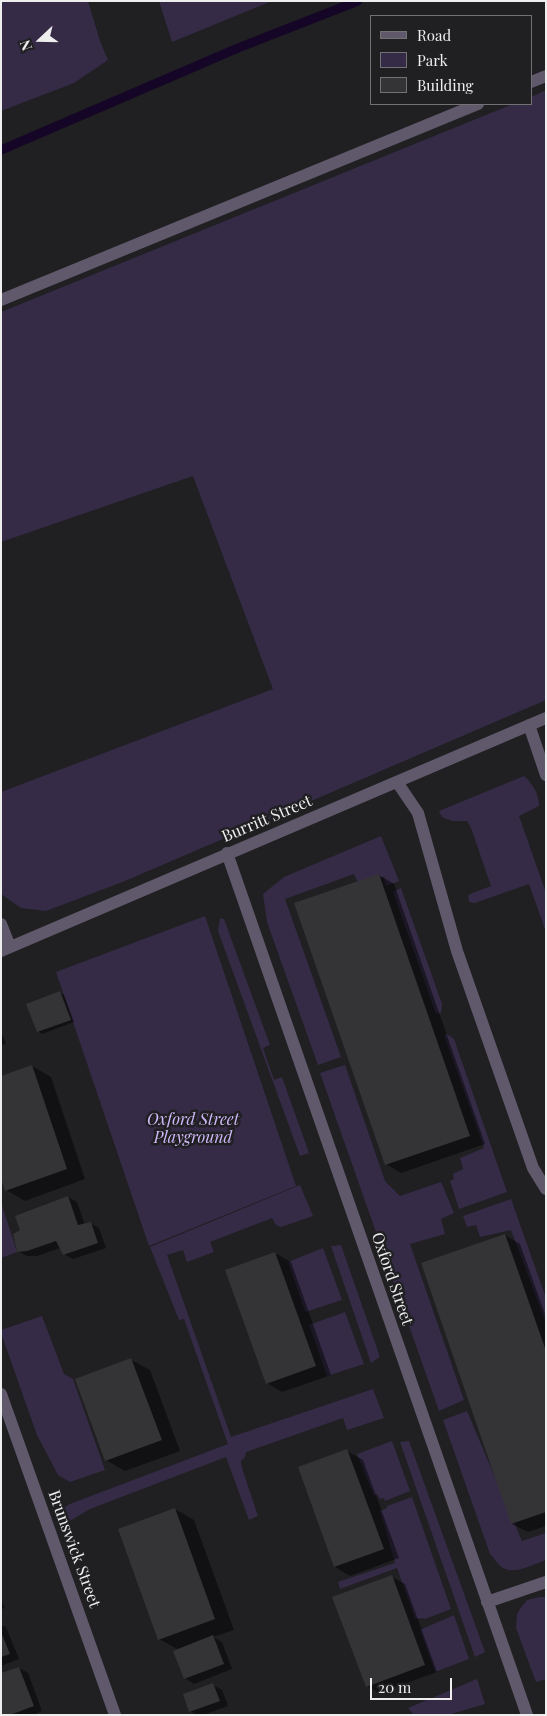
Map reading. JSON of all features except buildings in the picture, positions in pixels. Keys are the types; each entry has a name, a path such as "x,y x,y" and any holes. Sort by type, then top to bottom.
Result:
{"street":[{"path":"532,82 546,76"},
{"path":"1,300 476,105"},
{"name":"Burritt Street","path":"6,949 546,718"},
{"path":"529,725 546,775"},
{"path":"397,782 418,813 457,951 533,1168 546,1189"},
{"name":"Oxford Street","path":"227,853 526,1715"},
{"path":"1,924 6,949"},
{"name":"Brunswick Street","path":"1,1394 115,1715"},
{"path":"487,1602 546,1582"}],"green space":[{"path":"1,1 88,1 108,60 74,83 1,111"},
{"path":"159,1 272,1 172,42"},
{"path":"546,90 546,700 125,881 46,911 21,908 1,894 1,792 273,689 193,476 1,542 1,312 511,105 532,105 532,97"},
{"path":"524,776 535,790 539,802 539,806 519,816 546,893 546,932 529,884 475,903 469,902 468,896 470,894 491,886 467,821 452,821 442,817 439,811"},
{"path":"381,836 399,881 386,886 384,877 359,885 354,874 285,899 341,1057 318,1065 267,922 263,894 284,877"},
{"path":"401,888 442,1004 441,1013 436,1014 393,892"},
{"name":"Oxford Street Playground","path":"205,916 296,1186 149,1246 56,972"},
{"path":"220,918 224,919 270,1045 263,1048 274,1080 282,1077 309,1153 300,1156 218,931"},
{"path":"447,1034 454,1039 507,1192 459,1209 450,1181 454,1179 453,1174 463,1169 460,1158 484,1148 444,1035"},
{"path":"345,1065 385,1181 400,1196 441,1182 454,1213 441,1219 445,1234 410,1244 464,1400 439,1411 320,1073"},
{"path":"300,1185 313,1216 281,1227 276,1225 272,1218 210,1242 214,1252 187,1262 183,1250 167,1255 231,1437 373,1389 384,1418 347,1430 343,1418 246,1452 245,1457 241,1461 242,1468 258,1516 249,1520 226,1457 90,1509 68,1522 63,1508 70,1504 228,1444 184,1319 179,1320 150,1247"},
{"path":"511,1199 546,1298 546,1324 511,1230 480,1237 476,1225 467,1227 463,1216"},
{"path":"1,1202 17,1252 1,1258"},
{"path":"341,1245 380,1357 371,1363 331,1246"},
{"path":"323,1248 342,1300 305,1312 288,1262"},
{"path":"345,1312 364,1364 327,1376 309,1325"},
{"path":"42,1316 64,1374 73,1379 105,1470 70,1482 58,1475 37,1435 1,1333 1,1330"},
{"path":"467,1411 522,1541 546,1533 546,1560 519,1570 508,1570 501,1567 490,1554 443,1420"},
{"path":"392,1441 410,1491 385,1501 384,1498 380,1499 377,1494 374,1496 357,1454"},
{"path":"409,1441 485,1652 475,1657 400,1442"},
{"path":"412,1497 451,1609 425,1619 415,1619 397,1568 340,1589 338,1582 395,1563 380,1511 387,1508 387,1506"},
{"path":"546,1597 546,1679 536,1682 516,1628 517,1614 522,1606 527,1600"},
{"path":"454,1615 469,1659 435,1672 420,1630"},
{"path":"477,1679 485,1704 448,1715 414,1715 408,1708"}],"waterway":[{"path":"1,150 238,48 358,1"}]}
